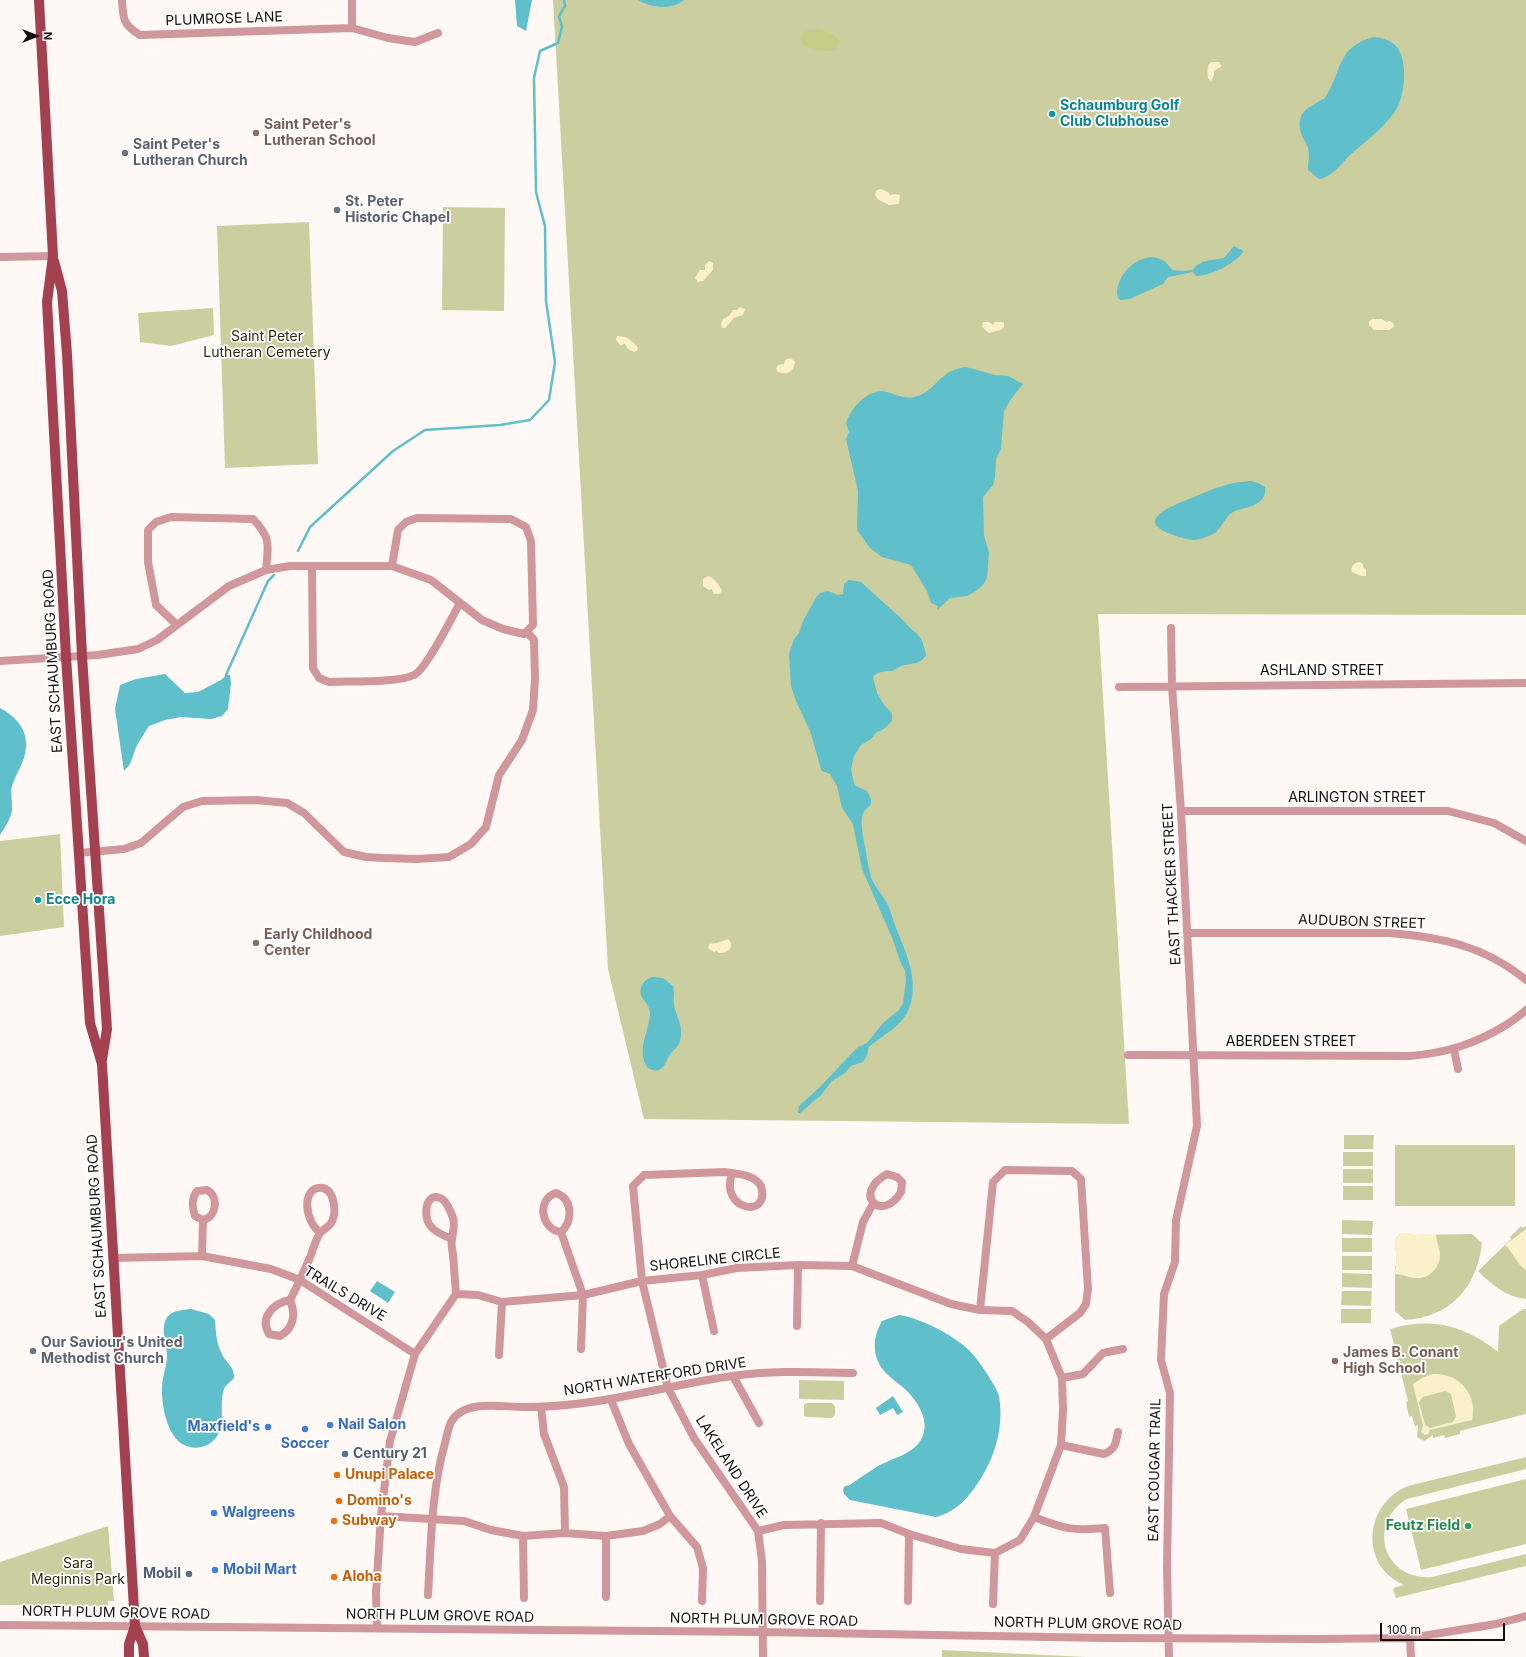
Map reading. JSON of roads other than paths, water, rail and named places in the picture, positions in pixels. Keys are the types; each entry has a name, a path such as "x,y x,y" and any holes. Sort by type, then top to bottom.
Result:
{"main road":[{"name":"EAST SCHAUMBURG ROAD","path":"39,0 53,256 47,302 66,657 90,1023 102,1064"},
{"name":"EAST SCHAUMBURG ROAD","path":"53,256 62,291 67,354 82,656 107,1029 102,1064 113,1258 135,1626 143,1644 144,1657"},
{"name":"EAST SCHAUMBURG ROAD","path":"129,1657 128,1644 135,1626"}],"street":[{"name":"PLUMROSE LANE","path":"122,0 123,16 126,24 140,35 352,28 388,38 415,42 438,33"},
{"path":"352,0 352,28"},
{"path":"0,257 53,256"},
{"path":"177,624 156,605 148,562 148,530 156,522 171,517 253,519 262,529 268,541 266,570"},
{"path":"392,566 398,530 406,522 417,518 511,519 526,527 531,542 533,625 525,633"},
{"path":"0,661 98,655 138,649 158,640 177,624 229,586 266,570 290,566 392,566 431,580 482,620 503,629 525,633 534,640 536,680 532,710 522,740 499,775 486,827 471,844 450,857 417,859 383,858 366,857 344,852 304,812 287,803 256,800 202,801 183,807 141,842 124,849 79,853"},
{"path":"312,567 313,668 319,678 329,682 401,680 416,675 425,664 460,604"},
{"name":"EAST THACKER STREET","path":"1171,628 1172,686 1181,811 1198,1126 1194,1138"},
{"name":"ASHLAND STREET","path":"1119,687 1526,683"},
{"name":"ARLINGTON STREET","path":"1181,811 1448,811 1494,823 1526,841"},
{"name":"AUDUBON STREET","path":"1187,933 1389,933 1422,936 1455,942 1484,952 1512,968 1526,980"},
{"name":"ABERDEEN STREET","path":"1128,1055 1410,1056 1432,1054 1454,1049 1488,1036 1526,1010"},
{"path":"1454,1049 1458,1069"},
{"name":"EAST COUGAR TRAIL","path":"1168,1638 1167,1567 1170,1393 1161,1360 1164,1294 1175,1262 1176,1220 1194,1138"},
{"path":"980,1310 993,1182 1005,1170 1072,1171 1081,1178 1088,1289 1086,1304 1080,1313 1046,1339"},
{"name":"LAKELAND DRIVE","path":"732,1174 725,1172 644,1175 633,1186 642,1281 668,1388 694,1438 758,1531 762,1561 764,1657"},
{"path":"732,1174 747,1176 759,1183 762,1192 757,1206 753,1208 745,1208 738,1204 730,1189 732,1174"},
{"path":"290,1300 272,1308 266,1321 266,1328 269,1334 280,1336 286,1333 291,1326 294,1314 290,1300 320,1232 332,1223 334,1211 333,1199 329,1192 323,1188 315,1189 310,1194 307,1205 308,1217 312,1225 320,1232"},
{"path":"560,1232 568,1222 570,1212 562,1195 556,1193 551,1194 545,1200 543,1206 544,1216 547,1224 552,1229 560,1232 583,1295 581,1349"},
{"path":"377,1628 376,1593 381,1516 390,1441 415,1354 456,1294 452,1239 454,1229 453,1218 444,1202 440,1198 435,1197 429,1201 425,1208 428,1221 435,1230 452,1239"},
{"path":"852,1266 863,1222 873,1204"},
{"path":"202,1256 204,1220"},
{"name":"TRAILS DRIVE","path":"113,1258 202,1256 271,1269 300,1280 415,1354"},
{"path":"797,1326 798,1265"},
{"name":"SHORELINE CIRCLE","path":"456,1294 478,1295 502,1302 583,1295 642,1281 702,1275 737,1268 798,1265 852,1266 951,1304 980,1310 1012,1311 1028,1322 1046,1339 1062,1378 1063,1410 1061,1445 1034,1517 1020,1540 995,1553"},
{"path":"702,1275 714,1331"},
{"path":"498,1355 502,1302"},
{"path":"1062,1378 1082,1374 1103,1353 1122,1349"},
{"name":"NORTH WATERFORD DRIVE","path":"428,1595 432,1519 438,1465 451,1422 461,1412 475,1406 541,1407 611,1400 733,1376 781,1372 852,1373"},
{"path":"733,1376 759,1423"},
{"path":"611,1400 630,1444 670,1516 697,1547 703,1568 702,1601"},
{"path":"541,1407 544,1434 564,1487 565,1533"},
{"path":"1061,1445 1104,1454 1110,1452 1115,1446 1118,1432"},
{"path":"381,1516 464,1522 491,1530 523,1536 565,1533 606,1536 643,1532 660,1524 670,1516"},
{"path":"1034,1517 1060,1527 1080,1530 1105,1528 1110,1593"},
{"path":"758,1531 784,1525 881,1523 909,1534 961,1549 995,1553 992,1604"},
{"path":"820,1600 821,1524"},
{"path":"908,1601 909,1534"},
{"path":"523,1536 524,1598"},
{"path":"606,1536 606,1597"},
{"name":"NORTH PLUM GROVE ROAD","path":"0,1625 1319,1639 1410,1638 1496,1624 1526,1616"},
{"path":"1168,1638 1169,1657"},
{"path":"1410,1638 1411,1657"}],"water":[{"path":"515,0 532,0 526,31 517,26"},
{"path":"638,0 684,0 668,7 661,7 649,5"},
{"path":"1374,37 1392,42 1396,46 1403,61 1403,89 1398,106 1384,124 1336,170 1328,176 1319,179 1308,170 1309,151 1300,128 1301,116 1308,108 1325,98 1347,53 1362,41"},
{"path":"1234,246 1243,252 1234,261 1215,272 1196,276 1193,272 1168,277 1163,284 1130,299 1120,300 1118,298 1118,288 1121,279 1127,270 1135,263 1145,258 1155,257 1164,261 1172,270 1193,270 1202,262 1224,258"},
{"path":"966,367 995,375 1008,376 1023,384 1004,411 1001,449 996,459 995,477 993,485 983,497 984,535 989,553 987,578 983,585 976,591 967,596 950,598 937,610 938,606 931,603 927,591 911,565 882,557 870,548 857,530 858,491 846,439 849,432 846,423 856,405 867,396 880,391 905,397 917,396 929,390 950,372"},
{"path":"1251,481 1265,487 1263,498 1256,504 1232,512 1214,534 1197,540 1186,539 1160,529 1156,523 1156,518 1161,513 1176,504 1222,486"},
{"path":"849,580 861,582 906,623 920,638 926,655 919,662 879,673 873,677 877,693 884,705 892,713 892,721 884,729 877,732 871,739 861,745 854,756 851,769 856,786 867,791 870,797 871,804 865,810 862,817 863,836 869,870 874,884 888,905 907,956 913,990 911,1002 904,1018 869,1047 863,1062 851,1066 845,1073 832,1081 821,1095 800,1113 798,1113 799,1106 821,1086 858,1047 867,1043 883,1023 899,1010 903,1003 906,980 905,971 893,940 862,869 853,824 842,808 837,786 830,774 822,771 821,769 810,731 796,701 791,686 789,654 794,639 799,633 803,621 820,593 828,591 838,595 843,594 844,584"},
{"path":"165,674 185,693 198,692 221,680 226,675 230,675 231,683 228,709 222,716 211,719 181,717 165,720 149,726 137,745 130,764 124,771 115,709 120,685 136,679"},
{"path":"0,708 13,717 22,728 25,735 26,749 24,758 12,786 12,811 0,835"},
{"path":"652,977 663,978 673,986 675,1008 681,1030 679,1044 670,1055 664,1066 658,1070 648,1068 644,1061 643,1055 644,1040 650,1013 641,992 644,982"},
{"path":"377,1281 395,1292 388,1303 370,1291"},
{"path":"191,1309 209,1314 215,1320 220,1350 232,1368 234,1374 234,1378 224,1389 222,1396 221,1423 218,1435 208,1445 196,1448 182,1444 171,1431 164,1412 162,1393 167,1359 164,1335 165,1321 168,1316 173,1313"},
{"path":"899,1315 927,1323 946,1333 962,1344 980,1363 999,1396 1000,1418 998,1439 986,1469 972,1491 957,1507 936,1517 850,1500 844,1494 843,1489 845,1486 850,1485 878,1466 910,1451 918,1444 922,1437 924,1423 920,1408 906,1390 883,1370 876,1357 875,1342 878,1328 882,1321"},
{"path":"893,1396 903,1412 897,1415 893,1408 880,1415 876,1408"}],"waterway":[{"path":"298,551 310,527 393,451 425,430 500,425 530,420 549,400 555,362 546,301 545,226 536,192 534,78 540,51 558,43 562,27 559,16 565,6 564,0"},
{"path":"226,675 268,581 274,575"}],"place":[{"name":"Schaumburg Golf Club Clubhouse","path":"1052,114"},
{"name":"Saint Peter's Lutheran School","path":"256,133"},
{"name":"Saint Peter's Lutheran Church","path":"125,153"},
{"name":"St. Peter Historic Chapel","path":"337,210"},
{"name":"Ecce Hora","path":"38,900"},
{"name":"Early Childhood Center","path":"256,943"},
{"name":"Our Saviour's United Methodist Church","path":"33,1351"},
{"name":"James B. Conant High School","path":"1335,1361"},
{"name":"Nail Salon","path":"330,1425"},
{"name":"Maxfield's","path":"268,1427"},
{"name":"Soccer","path":"305,1429"},
{"name":"Century 21","path":"345,1454"},
{"name":"Unupi Palace","path":"337,1475"},
{"name":"Domino's","path":"339,1501"},
{"name":"Walgreens","path":"214,1513"},
{"name":"Subway","path":"334,1521"},
{"name":"Feutz Field","path":"1468,1526"},
{"name":"Mobil Mart","path":"215,1570"},
{"name":"Mobil","path":"189,1574"},
{"name":"Aloha","path":"334,1577"}],"park label":[{"name":"Saint Peter Lutheran Cemetery","path":"267,346"},
{"name":"Sara Meginnis Park","path":"78,1572"}]}
